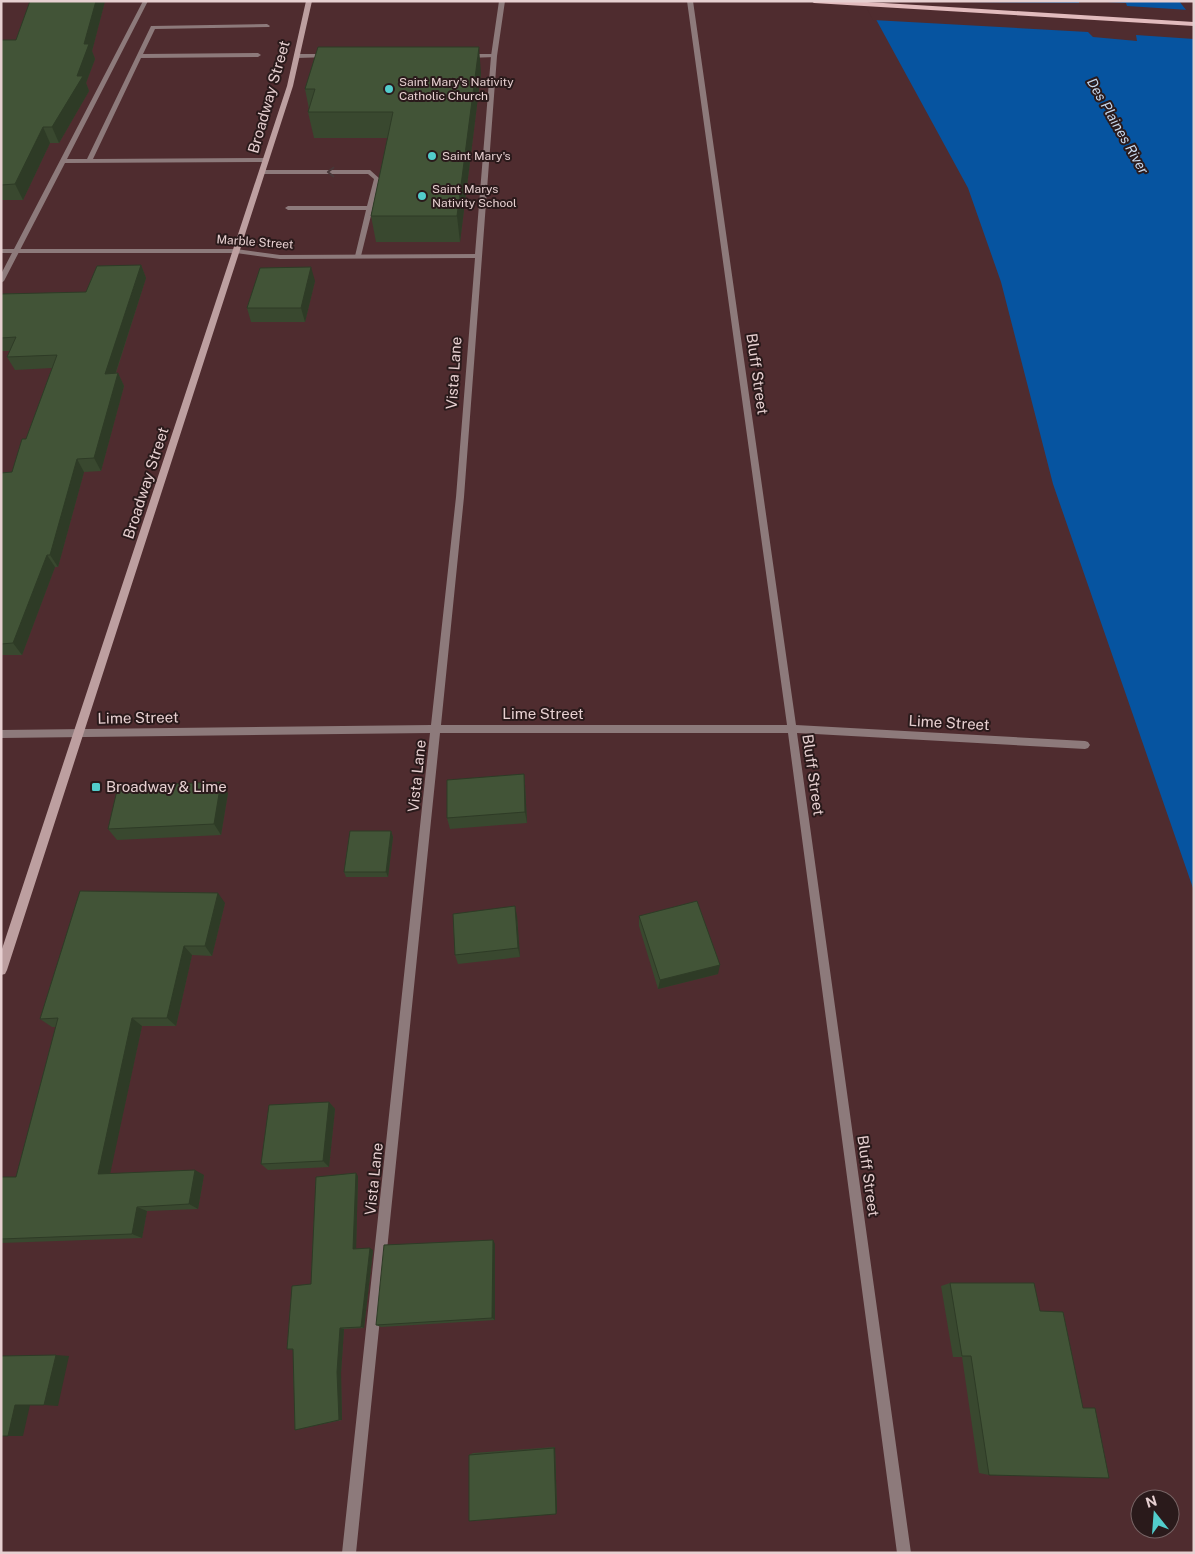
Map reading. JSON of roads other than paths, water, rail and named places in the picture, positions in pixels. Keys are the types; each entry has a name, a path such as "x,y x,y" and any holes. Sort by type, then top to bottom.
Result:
{"main road":[{"path":"814,1 1194,24"}],"street":[{"path":"1,281 146,1"},
{"name":"Broadway Street","path":"1,970 290,86 309,1"},
{"name":"Vista Lane","path":"349,1553 460,497 477,256 494,56 502,1"},
{"name":"Bluff Street","path":"690,1 792,729 904,1553"},
{"path":"89,161 153,27 267,26"},
{"path":"139,56 258,55"},
{"path":"297,56 336,56"},
{"path":"464,56 494,56"},
{"path":"64,161 266,160"},
{"path":"262,172 370,172 377,179 358,256"},
{"path":"288,208 370,208"},
{"name":"Marble Street","path":"1,251 236,251 280,256 477,256"},
{"name":"Lime Street","path":"1,734 437,728 792,729 1085,745"}],"water":[{"name":"Des Plaines River","path":"866,1 1179,1 1194,20 1194,891 1053,484 1001,282 968,188"}],"place":[{"name":"Saint Mary's Nativity Catholic Church","path":"389,89"},
{"name":"Saint Mary's","path":"432,156"},
{"name":"Saint Marys Nativity School","path":"422,196"},
{"name":"Broadway & Lime","path":"96,787"}]}
